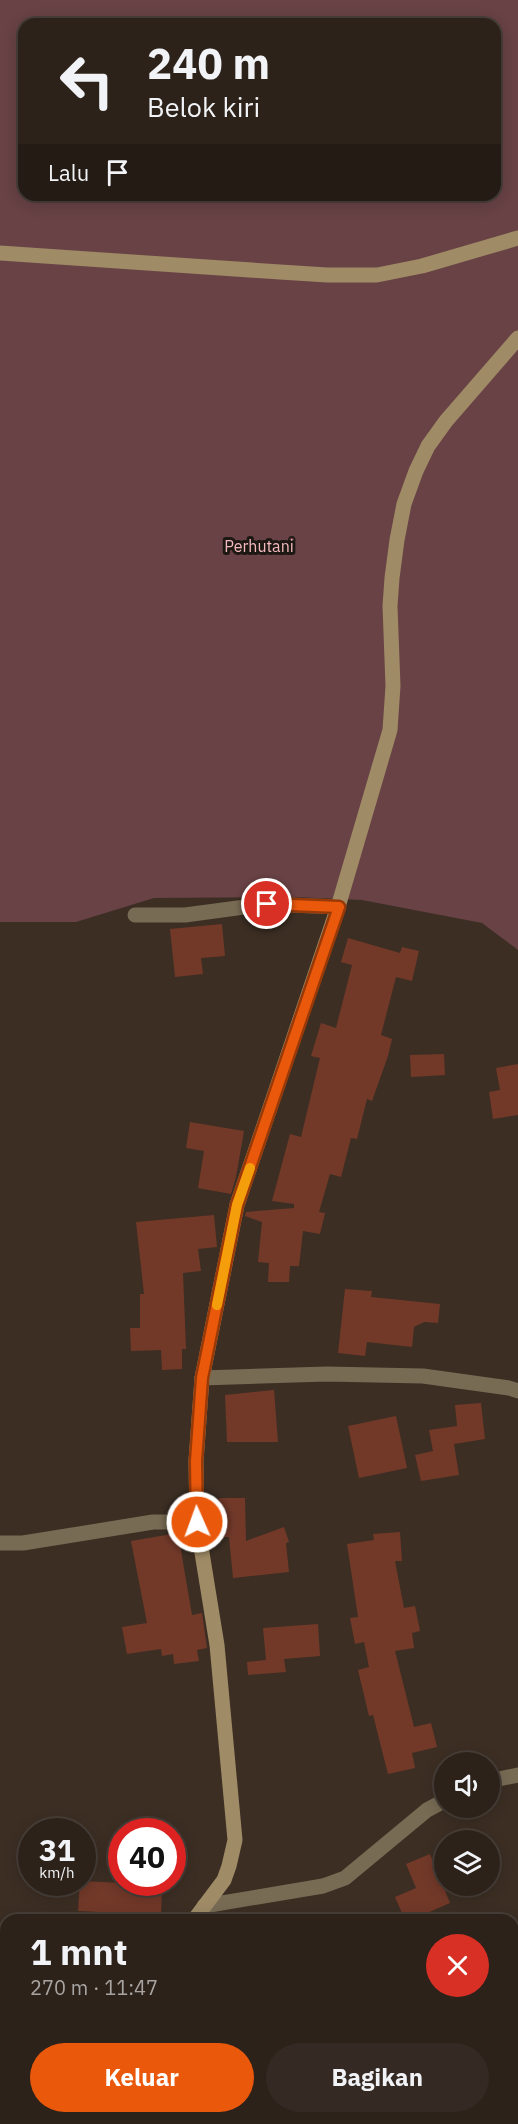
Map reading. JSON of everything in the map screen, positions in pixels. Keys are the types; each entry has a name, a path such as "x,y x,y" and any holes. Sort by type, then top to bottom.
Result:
{"street":[{"path":"0,253 280,273 377,275 422,266 518,238"},
{"path":"198,1914 224,1880 234,1840 217,1645 197,1522 196,1461 202,1378 237,1205 339,907 390,730 393,686 392,578 404,504 428,446 446,421 518,338"},
{"path":"135,915 184,915 267,904 339,907"},
{"path":"202,1378 327,1374 423,1376 518,1391"},
{"path":"0,1543 23,1543 153,1522 197,1522"},
{"path":"500,1779 518,1775"},
{"path":"204,1906 322,1886 345,1878 434,1806"}],"green space":[{"name":"Perhutani","path":"0,0 518,0 518,950 482,923 362,900 295,897 154,898 76,922 0,922"}],"building":[{"path":"222,924 225,956 201,958 203,974 175,977 170,929"},
{"path":"348,938 400,953 402,947 419,951 412,981 396,977 381,1035 392,1039 388,1056 372,1101 367,1099 357,1139 351,1138 341,1177 330,1174 319,1212 325,1213 320,1234 303,1231 299,1266 290,1266 289,1282 268,1282 269,1263 258,1262 262,1222 245,1216 246,1212 294,1208 294,1204 272,1201 290,1134 301,1137 320,1058 311,1056 321,1023 336,1028 352,965 341,962"},
{"path":"444,1054 445,1075 411,1077 410,1055"},
{"path":"518,1064 518,1115 493,1119 489,1092 500,1090 496,1068"},
{"path":"190,1122 244,1131 231,1194 198,1188 204,1151 186,1148"},
{"path":"214,1215 217,1247 198,1249 201,1271 183,1273 186,1349 182,1349 182,1369 162,1370 161,1350 131,1351 130,1328 140,1328 140,1294 144,1294 136,1222"},
{"path":"345,1289 372,1291 371,1297 440,1304 438,1323 424,1322 414,1327 412,1347 367,1342 365,1356 338,1353"},
{"path":"274,1390 278,1442 227,1442 225,1395"},
{"path":"481,1403 485,1439 454,1444 459,1475 421,1481 415,1455 433,1451 429,1430 457,1426 455,1405"},
{"path":"396,1416 407,1468 359,1478 348,1426"},
{"path":"219,1498 245,1498 246,1541 284,1527 289,1542 286,1543 289,1572 233,1578 229,1537 220,1537"},
{"path":"400,1532 402,1561 395,1561 404,1608 415,1606 420,1631 412,1633 414,1648 395,1651 414,1727 431,1723 437,1747 412,1753 415,1768 388,1774 373,1715 369,1716 358,1670 369,1667 364,1642 355,1644 350,1618 358,1617 347,1544 374,1540 373,1534"},
{"path":"178,1533 192,1615 202,1613 207,1648 197,1650 199,1661 174,1664 173,1654 162,1656 161,1649 127,1654 122,1627 147,1623 131,1541"},
{"path":"318,1624 320,1656 284,1659 286,1672 248,1675 247,1662 266,1660 263,1628"},
{"path":"430,1854 434,1864 434,1896 447,1896 450,1903 425,1914 402,1914 395,1897 416,1888 406,1864"},
{"path":"96,1882 108,1882 108,1896 162,1896 161,1914 78,1911 79,1896 96,1896"}],"slow traffic":[{"path":"217,1305 237,1205 250,1168"}],"route":[{"path":"197,1522 196,1461 202,1378 237,1205 339,907 267,904"}]}
